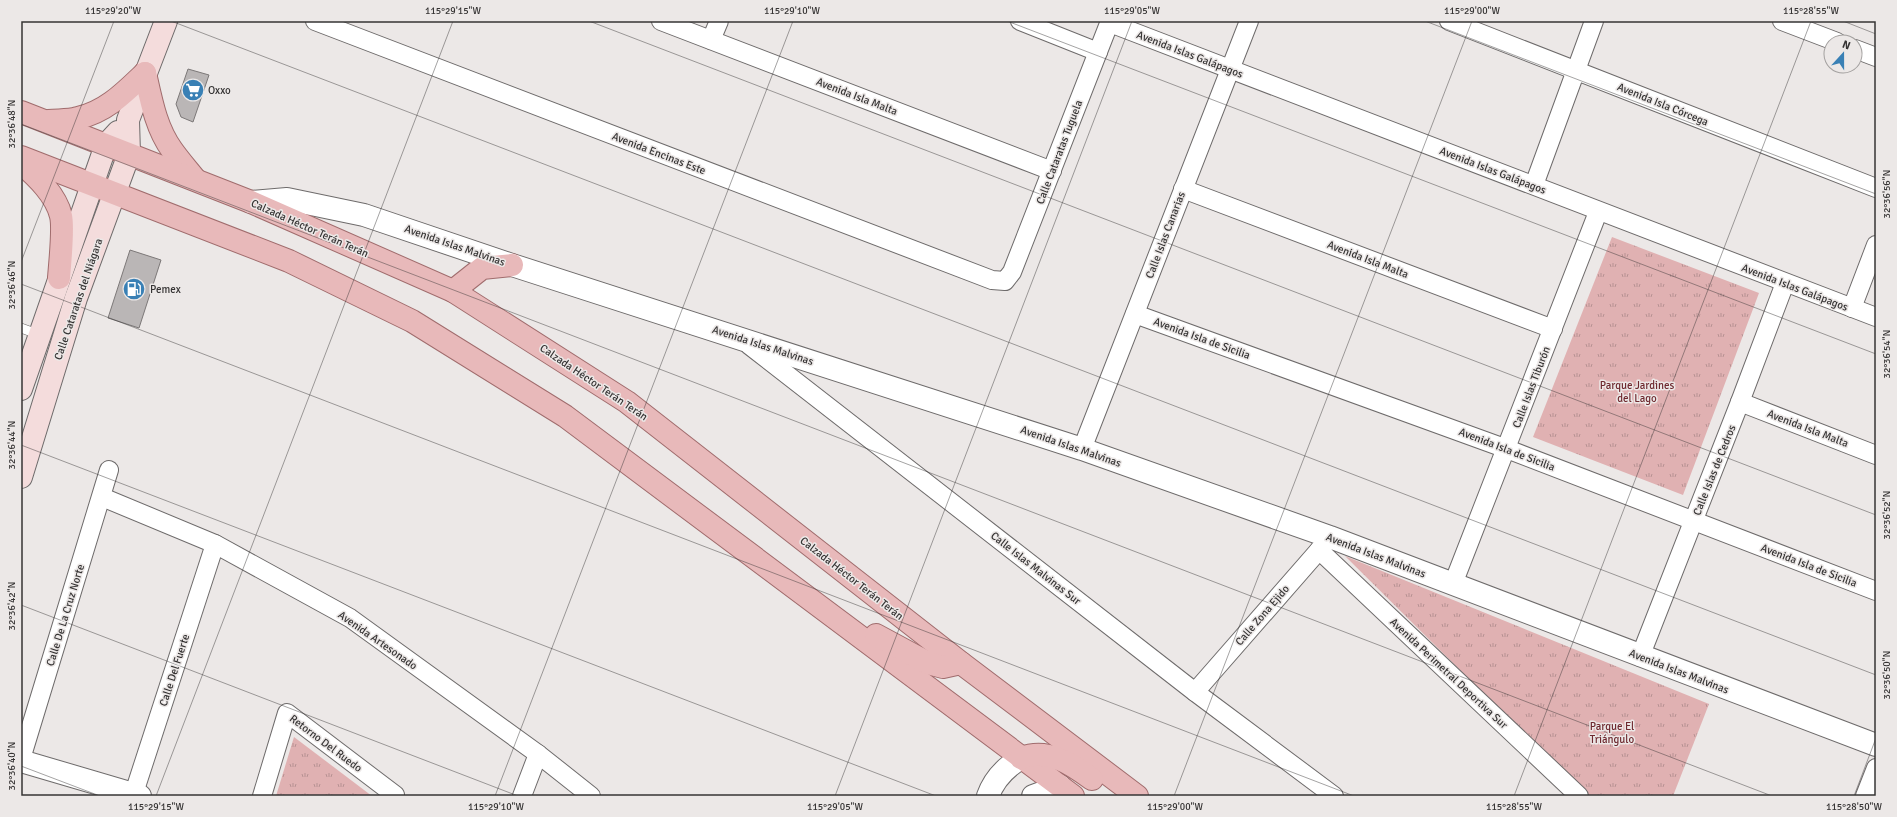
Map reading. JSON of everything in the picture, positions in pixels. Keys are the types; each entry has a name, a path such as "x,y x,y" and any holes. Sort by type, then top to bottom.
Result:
{"main road":[{"name":"Calle Cataratas del Niágara","path":"21,389 30,331 59,278 106,145 128,120 166,21"},
{"path":"46,122 77,119 98,112 117,100 145,74"},
{"path":"145,74 153,109 161,130 171,149 196,180"},
{"name":"Calzada Héctor Terán Terán","path":"21,112 251,202 453,291 627,402 961,663 1137,796"},
{"name":"Calle Cataratas del Niágara","path":"21,477 76,298 129,154 128,120"},
{"path":"21,157 289,261 412,321 566,416 1067,791"},
{"path":"21,162 38,179 57,203 62,218 59,278"},
{"path":"453,291 482,268 512,264"},
{"path":"826,612 853,622 928,664 943,667 961,663"},
{"path":"1021,758 1031,754 1056,757 1071,764 1116,796"}],"street":[{"name":"Avenida Encinas Este","path":"315,21 992,280 1005,281"},
{"name":"Avenida Isla Malta","path":"662,21 1052,171"},
{"path":"711,40 719,21"},
{"path":"1020,21 1098,52"},
{"name":"Calle Islas Canarias","path":"1082,449 1249,21"},
{"name":"Avenida Isla Córcega","path":"1449,21 1876,188"},
{"path":"1534,186 1594,21"},
{"path":"1782,21 1823,37"},
{"name":"Calle Cataratas Tuguela","path":"1005,281 1012,272 1110,22"},
{"name":"Avenida Islas Galápagos","path":"1110,22 1229,70 1876,317"},
{"path":"1863,52 1876,57"},
{"name":"Avenida Isla Malta","path":"1183,189 1553,329"},
{"name":"Avenida Islas Malvinas","path":"251,202 287,199 364,215 1082,449 1325,543 1453,584 1640,657 1876,745"},
{"name":"Calle Islas Tiburón","path":"1453,584 1507,449 1598,212"},
{"path":"1852,308 1876,245"},
{"name":"Calle Islas de Cedros","path":"1640,657 1740,402 1784,283"},
{"name":"Avenida Isla de Sicilia","path":"1135,314 1507,449 1876,591"},
{"name":"Calle Islas Malvinas Sur","path":"739,337 1195,692 1334,796"},
{"name":"Avenida Isla Malta","path":"1740,402 1876,455"},
{"name":"Calle De La Cruz Norte","path":"21,760 109,470"},
{"name":"Avenida Artesonado","path":"102,497 215,544 350,618 538,754 591,796"},
{"name":"Calle Zona Ejido","path":"1195,692 1325,543"},
{"name":"Avenida Perimetral Deportiva Sur","path":"1325,543 1579,796"},
{"name":"Calle Del Fuerte","path":"136,795 215,544"},
{"name":"Retorno Del Ruedo","path":"262,796 286,713 395,796"},
{"path":"522,796 538,754"},
{"path":"988,796 998,777 1008,765 1021,758"},
{"path":"21,760 136,795"},
{"path":"1865,796 1876,768"},
{"path":"1033,796 1067,791"}],"green space":[{"name":"Parque Jardines del Lago","path":"1612,237 1759,293 1683,495 1533,437"},
{"name":"Parque El Triángulo","path":"1345,556 1709,704 1673,796 1587,796"},
{"path":"294,737 372,796 276,796"}],"building":[{"name":"Oxxo","path":"188,69 209,75 193,122 181,117 176,104"},
{"name":"Pemex","path":"130,250 161,260 139,328 108,318"}],"place":[{"name":"Oxxo","path":"193,90"},
{"name":"Pemex","path":"134,289"}]}
